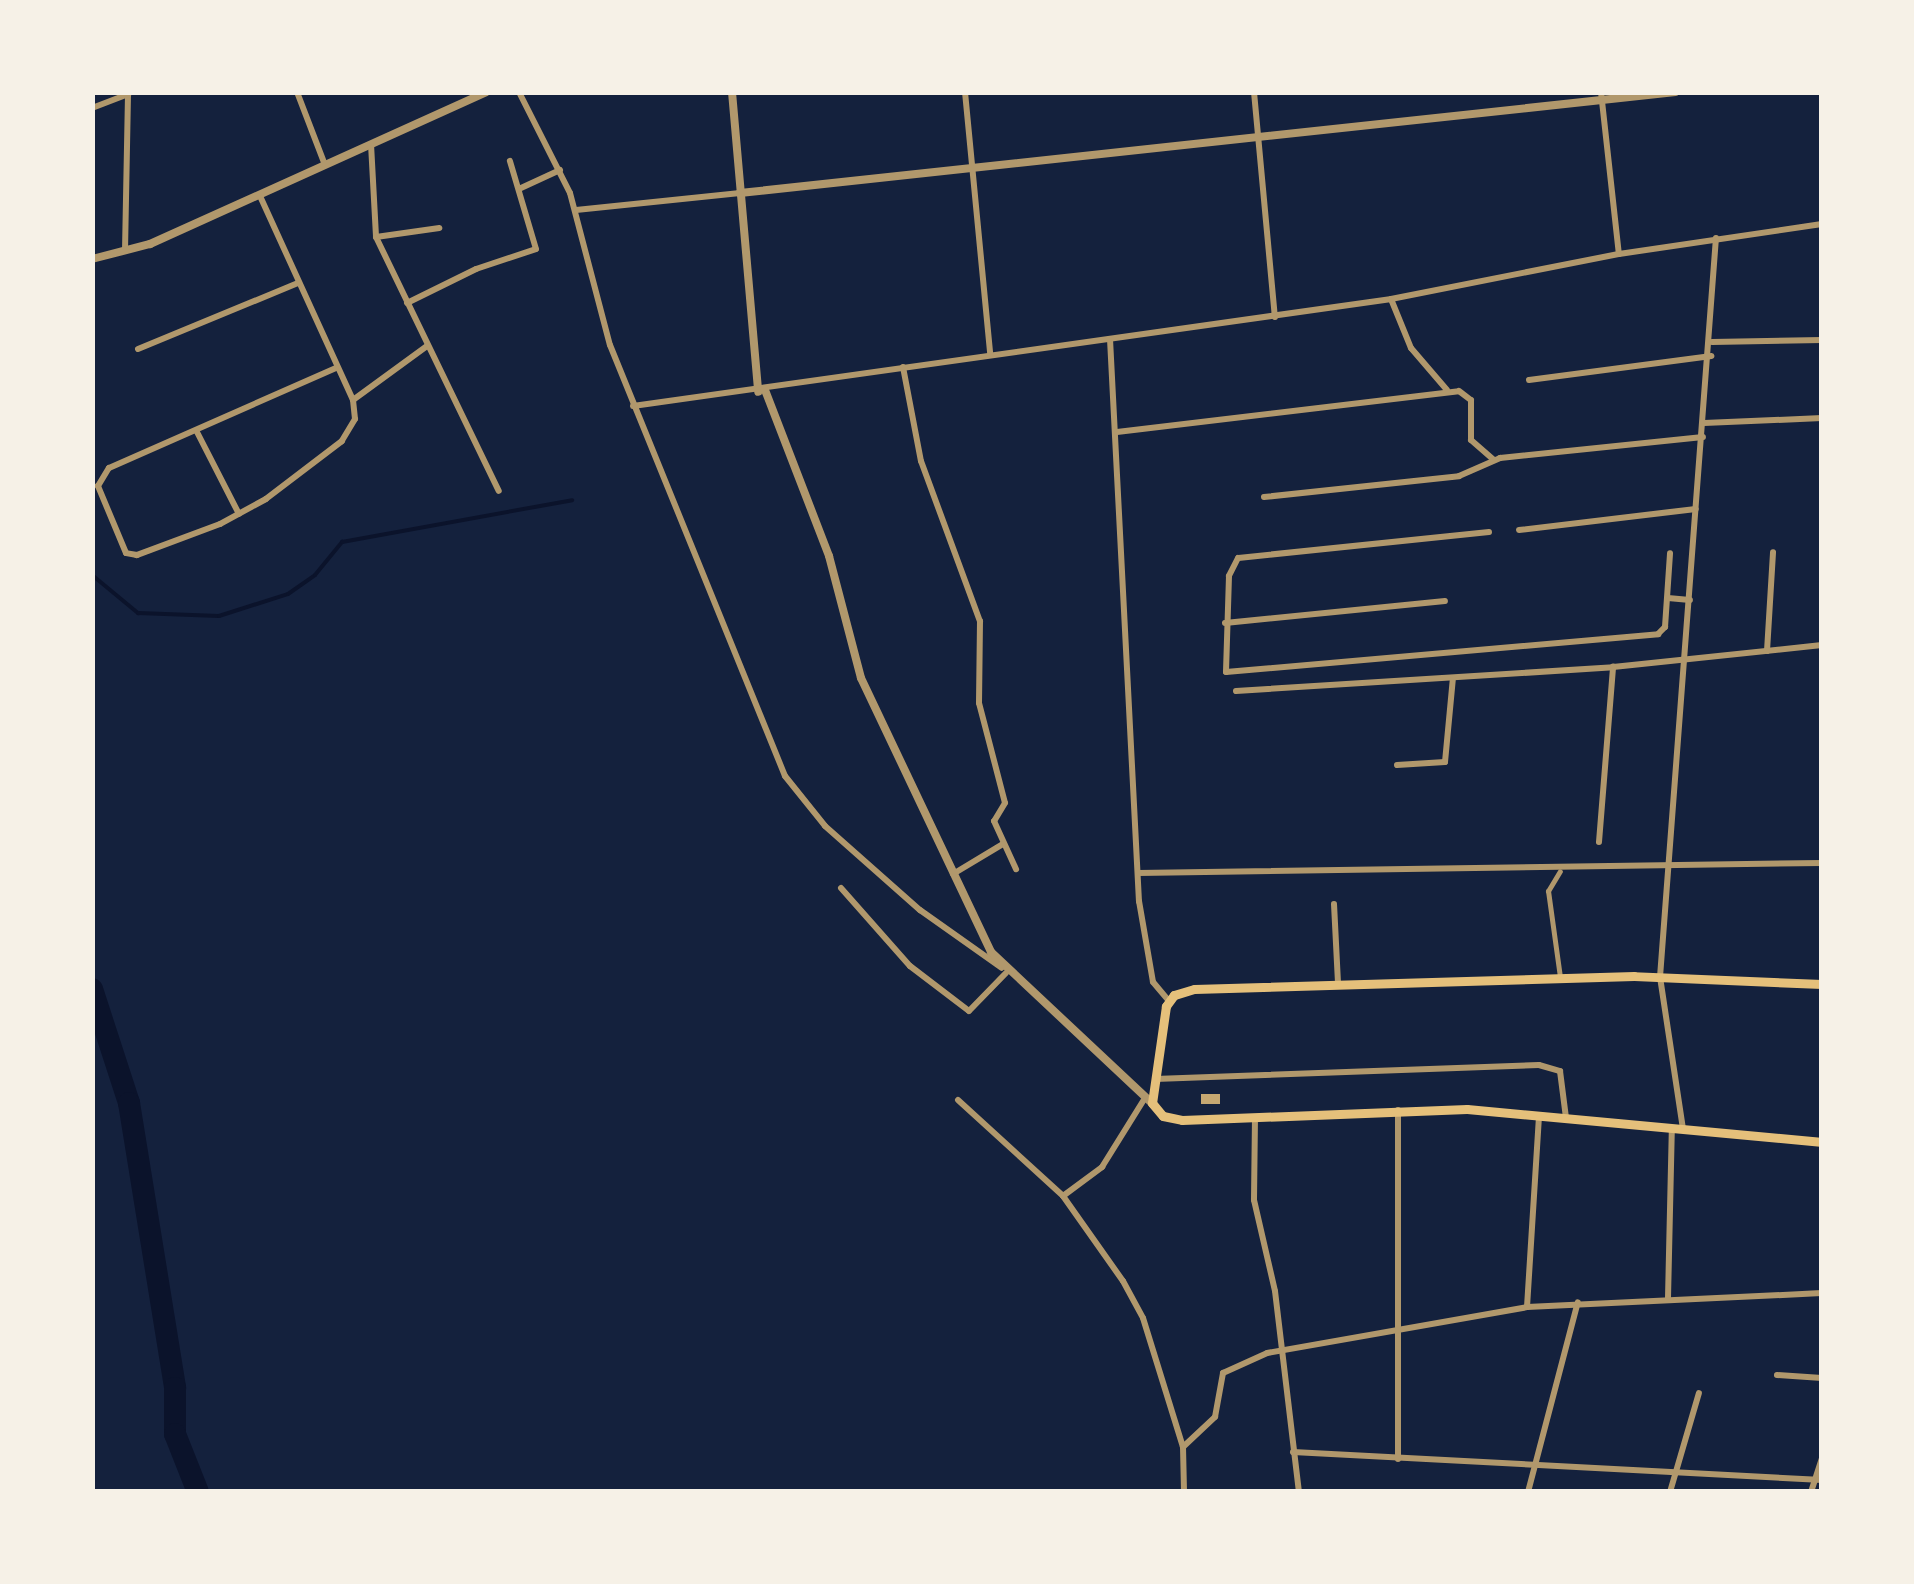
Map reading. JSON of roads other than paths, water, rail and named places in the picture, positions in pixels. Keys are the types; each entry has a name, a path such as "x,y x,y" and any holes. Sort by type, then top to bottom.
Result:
{"main road":[{"path":"1822,984 1560,977 1194,989 1168,1001 1149,1101 1171,1119 1398,1108 1539,1115 1822,1142"}],"street":[{"path":"297,92 325,165"},
{"path":"92,259 125,253 260,196 486,92"},
{"path":"519,92 576,210 633,406 775,758 799,799 942,928 1004,971 1149,1101 1102,1167 1062,1196"},
{"path":"732,92 762,391 829,556 861,678 953,874 1004,971"},
{"path":"965,92 990,354"},
{"path":"1254,92 1276,317"},
{"path":"576,210 1601,97 1676,92"},
{"path":"92,108 128,94 125,253"},
{"path":"1601,97 1619,254"},
{"path":"371,144 376,237 499,490"},
{"path":"407,304 476,268 536,249 522,188 510,161"},
{"path":"522,188 560,170"},
{"path":"260,196 354,400 355,419 342,441 298,478 239,514 130,556 98,486 109,468 336,368"},
{"path":"633,406 762,391 903,366 1391,300 1619,254 1822,224"},
{"path":"376,237 439,228"},
{"path":"1668,1298 1678,1128 1660,977 1666,861 1711,356 1716,238"},
{"path":"138,350 298,283"},
{"path":"1391,300 1411,348 1448,391"},
{"path":"1110,339 1138,872 1149,969 1168,1001"},
{"path":"1712,342 1822,340"},
{"path":"354,400 427,346"},
{"path":"1528,380 1711,356"},
{"path":"903,366 921,462 980,621 979,703 1004,798 994,820 1016,869"},
{"path":"1117,432 1448,391 1470,396 1471,440 1494,460"},
{"path":"1704,423 1822,418"},
{"path":"197,432 239,514"},
{"path":"1264,497 1458,476 1494,460 1703,437"},
{"path":"1822,475 1822,497"},
{"path":"1519,530 1697,509"},
{"path":"1489,532 1242,556 1230,567 1224,668 1235,676 1650,635 1665,626 1670,553"},
{"path":"1767,651 1773,552"},
{"path":"1668,598 1690,600"},
{"path":"1226,623 1445,601"},
{"path":"1236,690 1613,667 1822,645"},
{"path":"1600,842 1613,667"},
{"path":"1397,765 1445,762 1453,678"},
{"path":"953,874 1003,844"},
{"path":"1138,872 1666,861 1822,864"},
{"path":"1560,870 1548,891 1560,977"},
{"path":"841,888 910,966 970,1011 1004,971"},
{"path":"1334,904 1338,986"},
{"path":"1155,1079 1540,1065 1560,1071 1566,1118"},
{"path":"958,1100 1062,1196 1143,1318 1182,1447 1184,1492"},
{"path":"1398,1108 1398,1459"},
{"path":"1527,1307 1539,1115"},
{"path":"1255,1117 1254,1200 1282,1350 1299,1492"},
{"path":"1182,1447 1216,1416 1223,1373 1282,1350 1527,1307 1822,1293"},
{"path":"1528,1492 1578,1302"},
{"path":"1777,1375 1822,1378"},
{"path":"1670,1492 1699,1393"},
{"path":"1294,1452 1818,1480"},
{"path":"1811,1492 1822,1459"}],"waterway":[{"path":"92,575 138,613 219,616 288,594 315,575 342,542 572,500"},
{"path":"92,989 129,1103 175,1388 175,1434 198,1492"}]}
